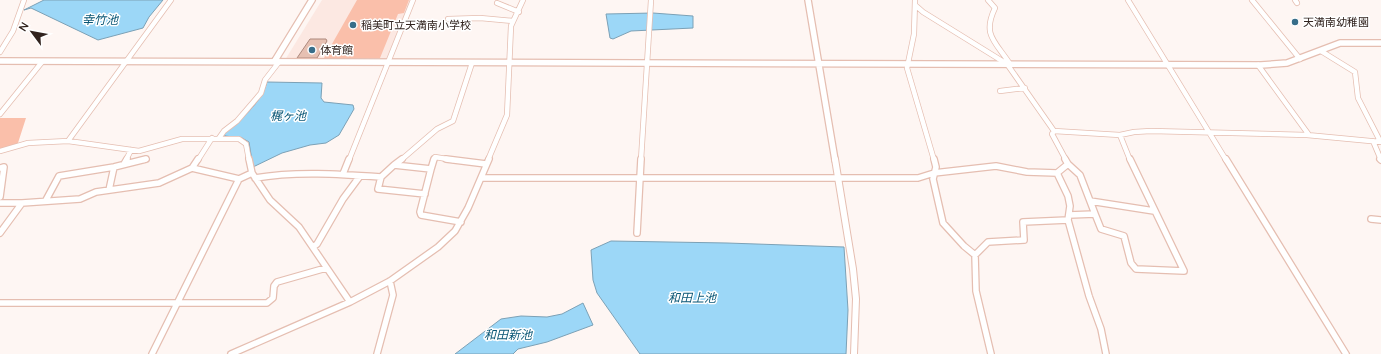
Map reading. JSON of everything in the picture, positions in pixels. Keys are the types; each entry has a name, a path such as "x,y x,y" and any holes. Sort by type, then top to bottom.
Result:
{"street":[{"path":"0,52 13,31 24,0"},
{"path":"68,141 171,0"},
{"path":"219,138 224,131 237,121 261,93 265,80 312,0"},
{"path":"343,174 413,0"},
{"path":"231,354 350,302 390,281 396,275 438,247 461,222 507,115 508,63 511,26 523,0"},
{"path":"637,233 651,0"},
{"path":"808,0 839,178 853,269 856,299 854,354"},
{"path":"988,0 995,8 989,21 989,32 1008,64 1054,131 1052,134 1068,164 1076,169 1080,175 1101,229 1124,236 1130,264 1134,268 1140,270 1184,271 1136,174 1120,135"},
{"path":"1128,0 1346,354"},
{"path":"1252,0 1300,59"},
{"path":"497,3 518,12"},
{"path":"915,3 923,12 1008,64"},
{"path":"915,3 915,26 907,68 931,145 936,167 933,179 943,223 964,246 975,255"},
{"path":"448,19 480,18 513,21"},
{"path":"0,62 1258,65 1287,63 1340,43 1381,43"},
{"path":"1054,131 1120,135 1126,133 1150,132 1210,132 1309,135 1381,141 1358,98 1355,72 1321,51"},
{"path":"0,114 42,62"},
{"path":"424,194 378,189 381,177 427,139 435,130 453,121 472,63"},
{"path":"1258,65 1309,135"},
{"path":"1000,91 1025,88"},
{"path":"0,151 28,143 68,141 139,151 182,140 212,138 239,139 246,144 254,176 270,200 299,227 350,302"},
{"path":"0,203 80,199 96,192 160,183 192,168 212,138"},
{"path":"1372,141 1381,160"},
{"path":"124,164 131,150"},
{"path":"461,222 421,215 420,212 424,194 435,157 486,164"},
{"path":"46,200 60,176 114,167 146,159"},
{"path":"481,178 918,178 934,173 996,166 1006,166 1027,172 1057,173 1068,164"},
{"path":"394,166 431,169"},
{"path":"0,168 4,167 1,174 2,190 0,196"},
{"path":"109,190 114,167"},
{"path":"192,168 219,173 239,179 254,176 274,175 343,174 381,177"},
{"path":"1057,173 1068,196 1069,218 1087,290 1101,329 1106,354"},
{"path":"313,247 317,244 343,199 360,176"},
{"path":"152,354 239,179"},
{"path":"1090,201 1133,209 1154,211"},
{"path":"0,234 22,203"},
{"path":"991,354 976,291 975,255 988,242 1024,240 1022,222 1095,214"},
{"path":"1371,219 1381,220"},
{"path":"0,303 267,303 273,298 274,286 277,282 326,268"},
{"path":"377,354 393,295 390,281"}],"shaded area":[{"name":"稲美町立天満南小学校","path":"322,0 411,0 386,60 285,60"},
{"path":"357,0 409,0 404,13 398,14 380,58 324,58"},
{"path":"0,118 26,118 17,146 0,151"}],"water":[{"name":"幸竹池","path":"44,0 163,0 149,17 143,28 98,40 31,8 24,10"},
{"path":"653,13 693,16 693,28 631,31 613,39 610,38 606,14"},
{"name":"梶ヶ池","path":"267,82 322,83 321,98 324,102 353,105 354,109 339,135 326,143 310,145 282,153 253,167 249,142 242,138 225,136 224,133 250,110 260,97"},
{"name":"和田上池","path":"611,241 844,247 848,310 846,354 640,354 597,293 593,280 591,250"},
{"name":"和田新池","path":"583,303 593,325 547,342 518,349 513,354 455,354 501,319 521,316 547,317 562,314"}],"building":[{"name":"体育館","path":"310,39 326,39 327,41 317,58 297,58"}],"place":[{"name":"天満南幼稚園","path":"1295,22"},
{"name":"稲美町立天満南小学校","path":"353,25"},
{"name":"体育館","path":"312,50"}]}
